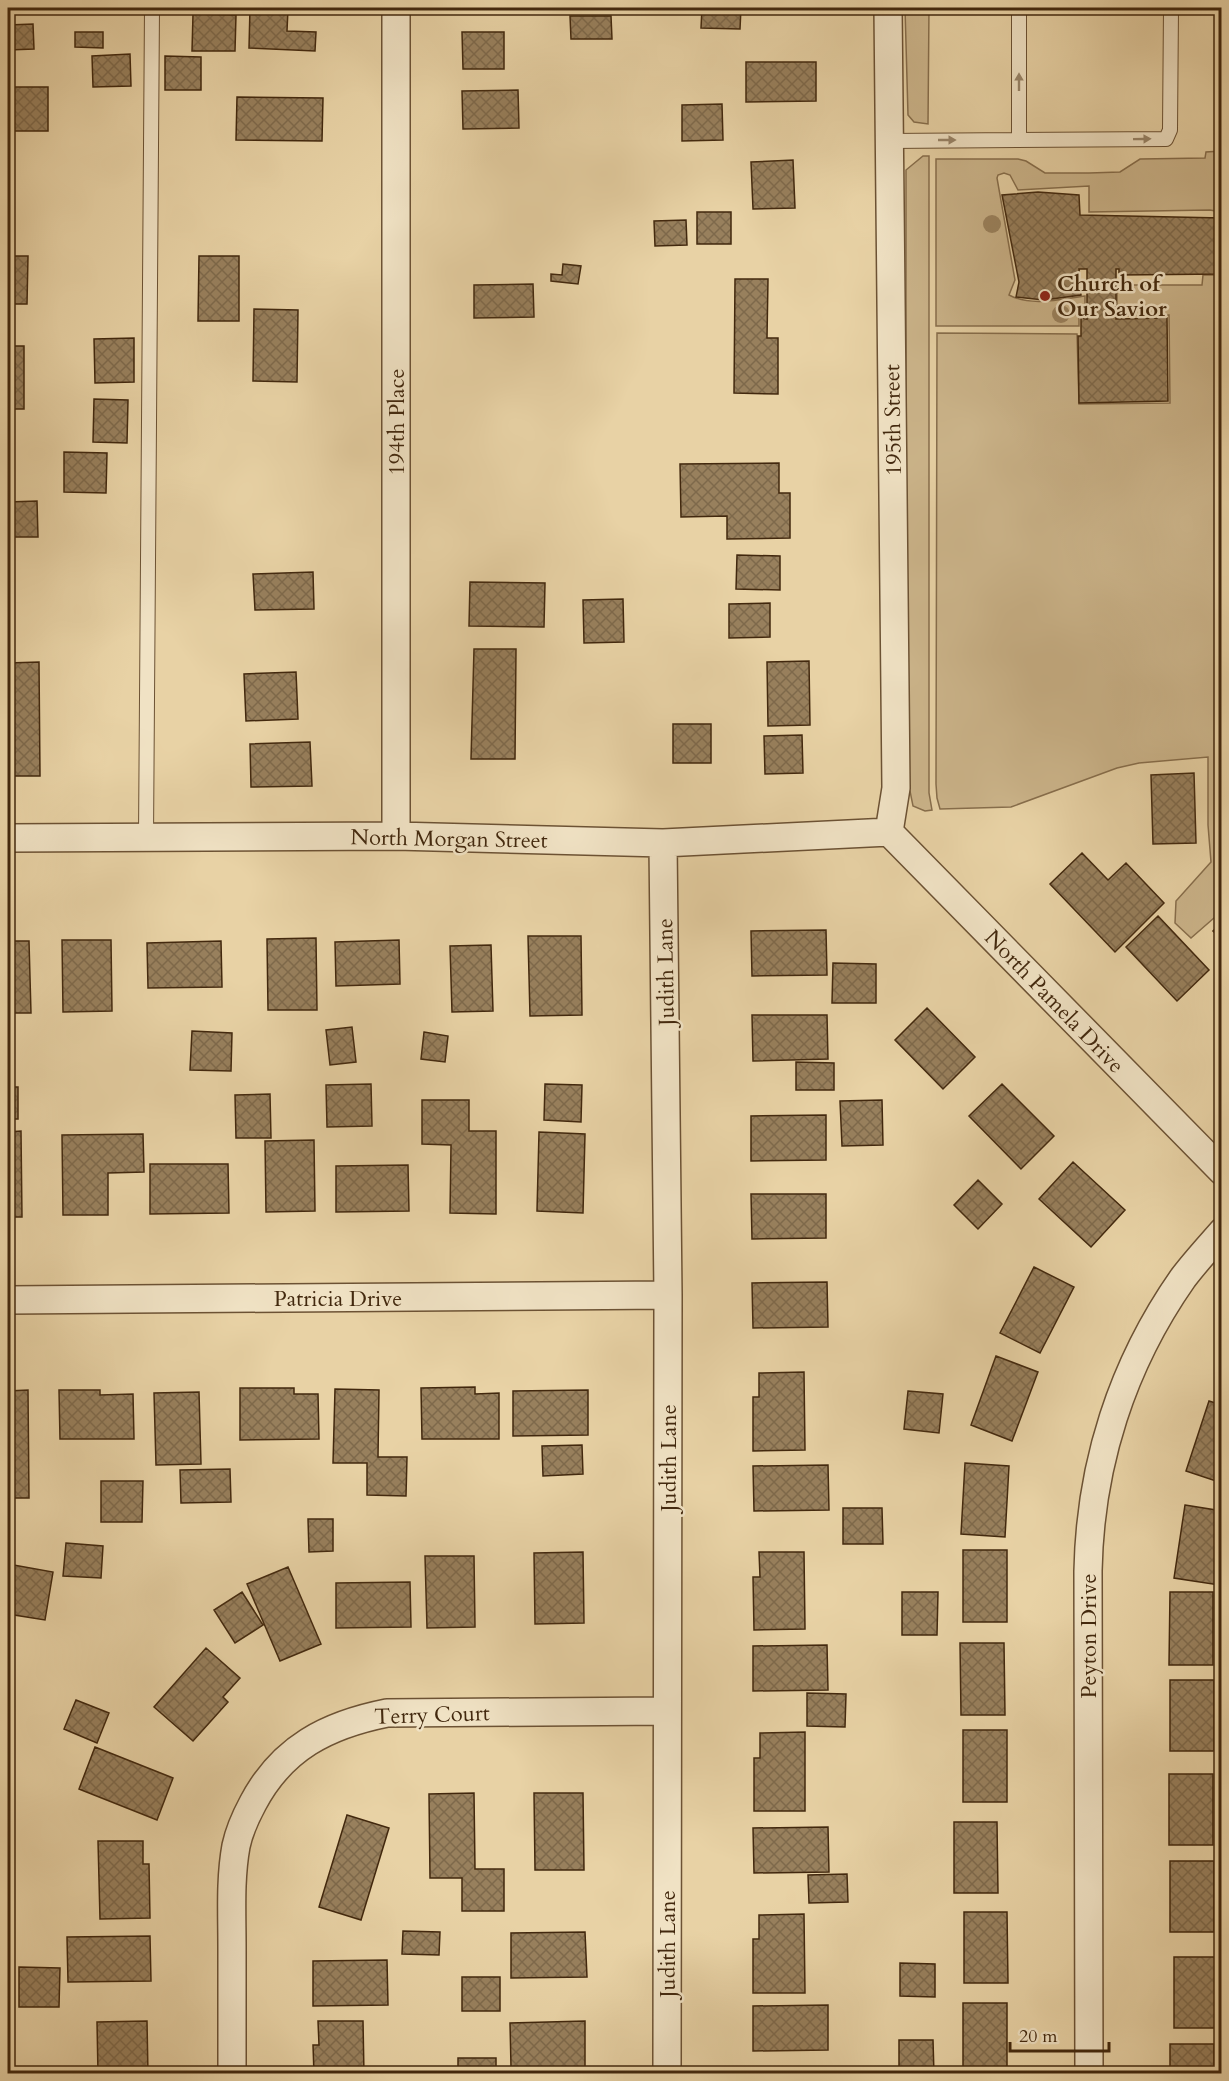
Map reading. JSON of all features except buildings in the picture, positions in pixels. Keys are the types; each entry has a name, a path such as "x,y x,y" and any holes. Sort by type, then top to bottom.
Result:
{"street":[{"name":"194th Place","path":"396,8 396,836"},
{"name":"195th Street","path":"888,8 896,788 890,832"},
{"name":"North Morgan Street","path":"8,838 396,836 663,843 890,832"},
{"name":"North Pamela Drive","path":"890,832 1221,1171"},
{"name":"Judith Lane","path":"663,843 668,1295 667,2073"},
{"name":"Peyton Drive","path":"1089,2073 1088,1571 1092,1507 1097,1473 1121,1392 1149,1333 1184,1277 1221,1232"},
{"name":"Patricia Drive","path":"8,1300 668,1295"},
{"name":"Terry Court","path":"232,2073 232,1881 237,1844 262,1786 298,1747 326,1731 358,1718 387,1713 666,1711"}],"lane":[{"path":"146,837 152,8"},
{"path":"1019,8 1019,140"},
{"path":"889,141 1166,139 1170,130 1171,8"}],"shaded area":[{"path":"905,8 929,8 928,124 914,122 908,115"},
{"path":"1220,8 1222,8 1221,212 1210,210 1089,212 1089,186 1018,190 1010,175 1004,173 998,175 1015,280 1009,295 1027,301 1085,296 1085,317 1079,317 1079,326 936,326 936,159 1018,159 1026,161 1045,173 1089,173 1120,172 1140,159 1205,158 1206,152 1221,151"},
{"path":"923,156 929,156 929,793 932,810 925,811 913,806 910,791 906,789 906,170"},
{"path":"1203,275 1222,275 1222,911 1191,938 1175,923 1176,901 1211,862 1208,825 1208,757 1139,763 1117,768 1011,807 940,809 936,784 937,333 1077,334 1079,404 1170,403 1169,315 1117,316 1117,285 1202,285"}],"place":[{"name":"Church of Our Savior","path":"1045,296"}]}
